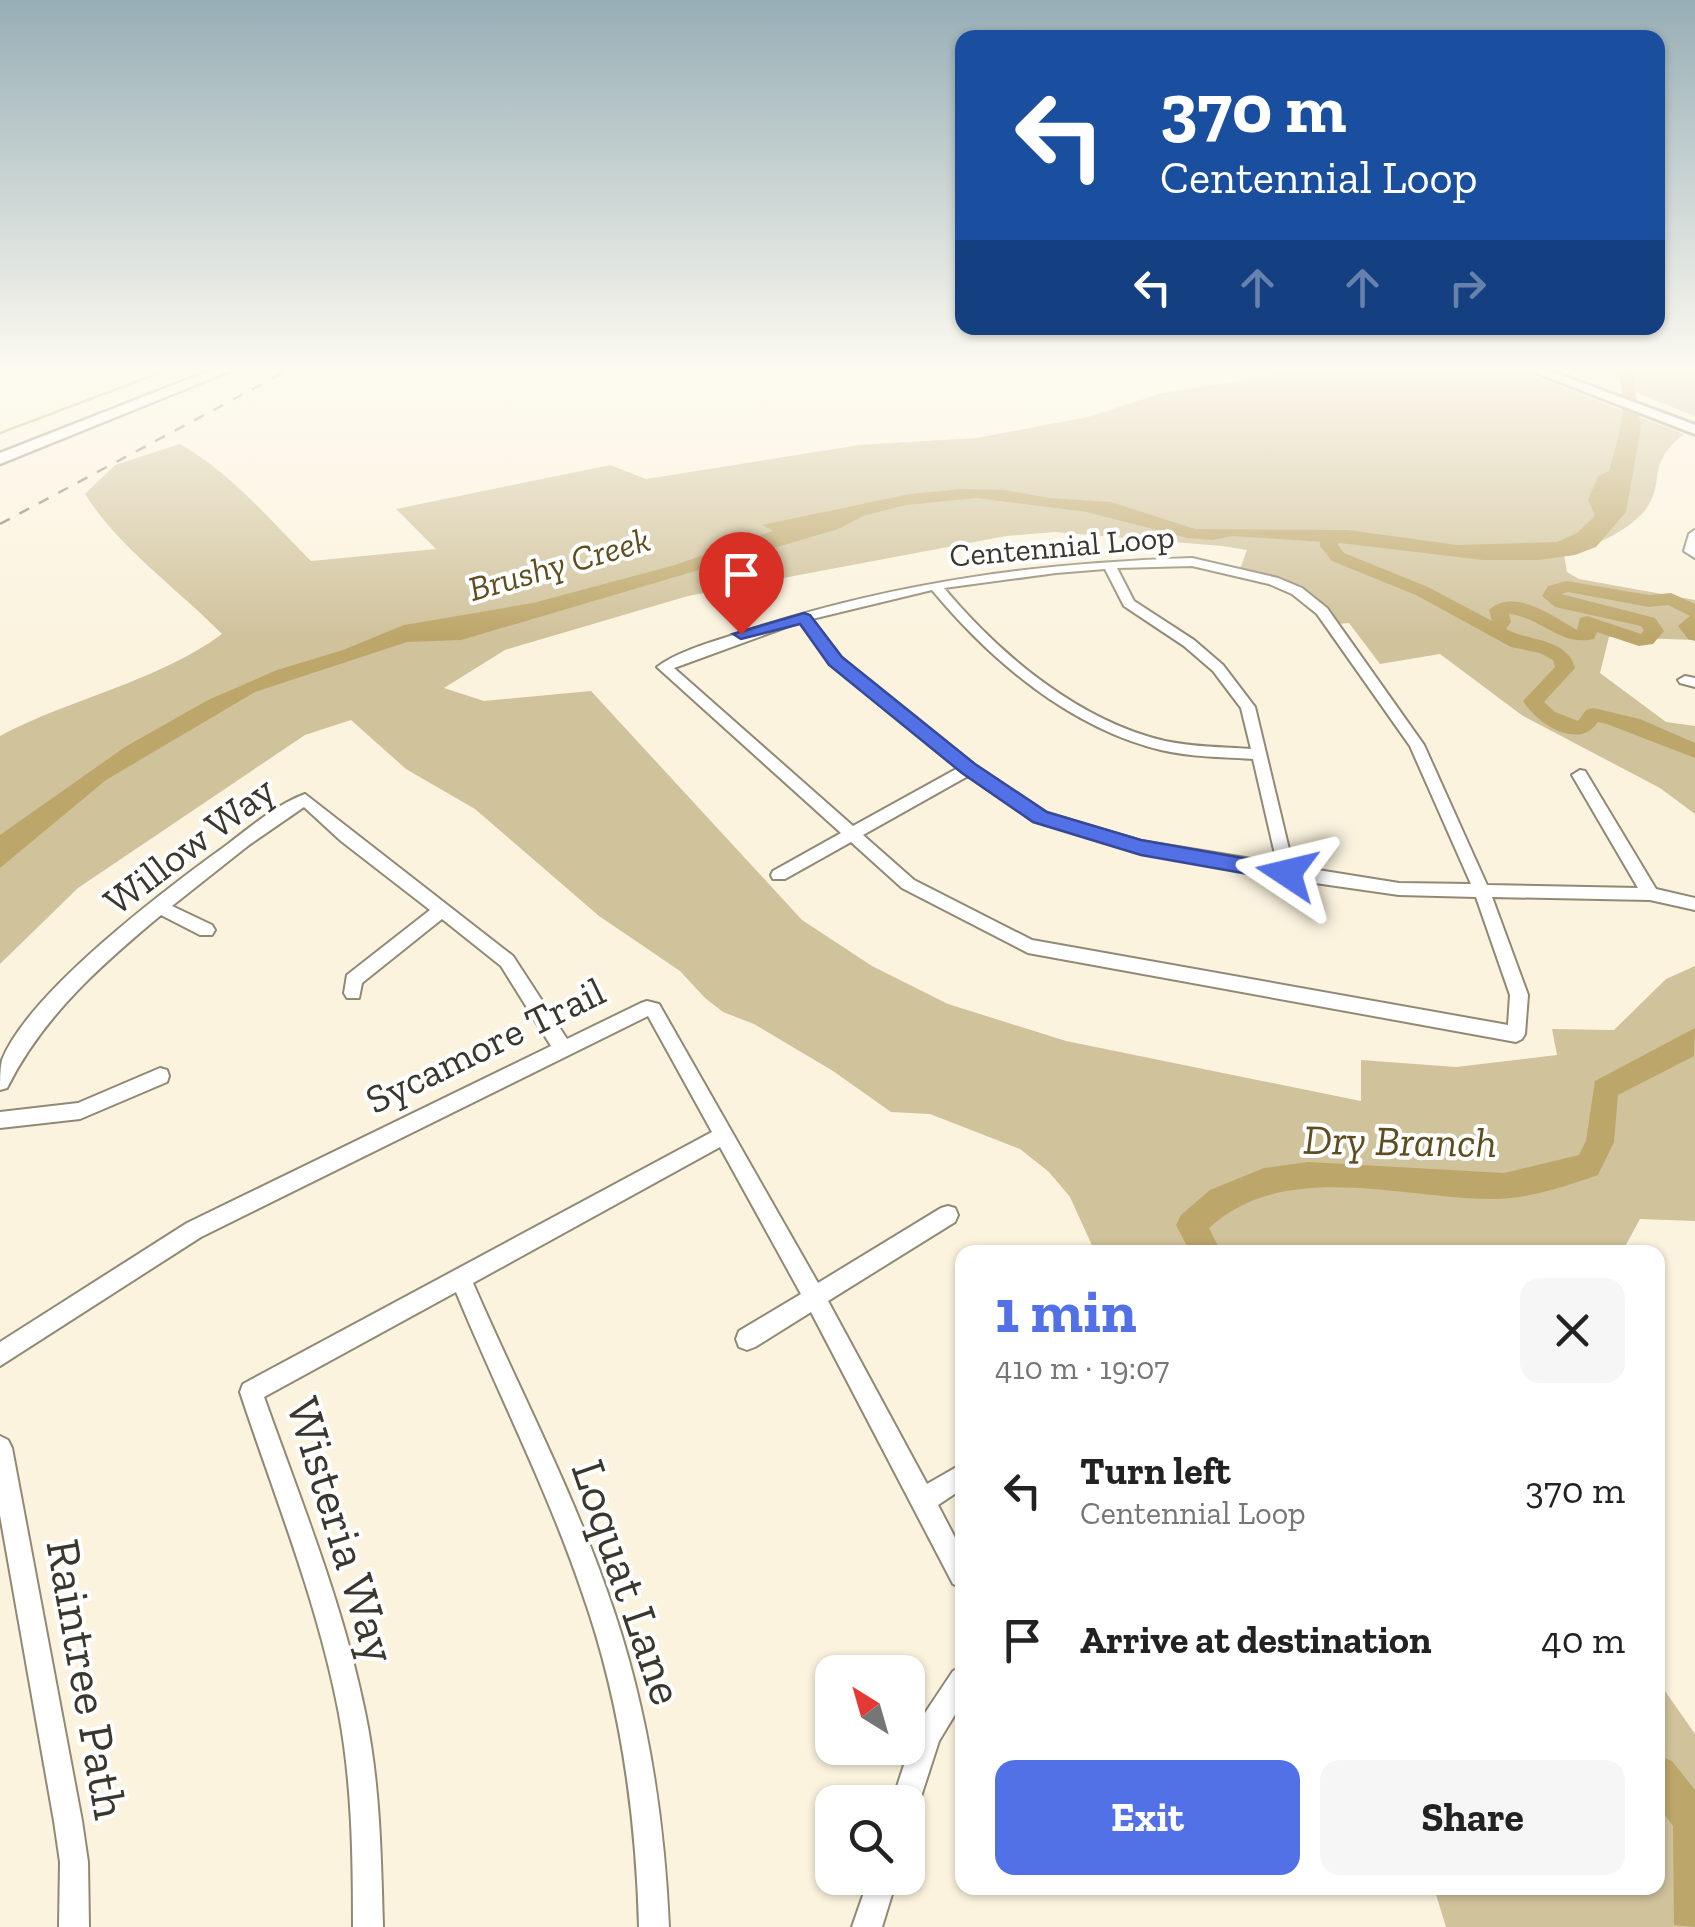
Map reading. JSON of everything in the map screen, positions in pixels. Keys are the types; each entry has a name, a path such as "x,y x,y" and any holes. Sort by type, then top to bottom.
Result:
{"street":[{"path":"1695,534 1690,548 1695,554"},
{"name":"Centennial Loop","path":"1181,562 1216,566 1273,581 1322,610 1417,745 1482,891 1519,995 1516,1034 1028,946 908,884 664,667 741,634 934,585 1000,573 1110,566 1181,562"},
{"path":"1110,566 1123,594 1138,612 1189,643 1218,668 1248,707 1287,873"},
{"path":"934,585 984,642 1104,726 1165,746 1261,755"},
{"path":"804,618 836,661 968,768 1040,817 1080,831 1141,847 1400,889 1650,894 1695,904"},
{"path":"779,875 968,768"},
{"path":"1580,775 1650,894"},
{"name":"Willow Way","path":"0,1082 24,1038 51,1002 214,860 305,799 507,961 562,1047"},
{"path":"159,906 206,930"},
{"path":"353,992 353,980 442,910"},
{"name":"Sycamore Trail","path":"0,1355 194,1230 562,1047 653,1008 814,1296 955,1561"},
{"path":"0,1120 80,1110 160,1076"},
{"name":"Wisteria Way","path":"368,1927 366,1838 352,1711 334,1642 251,1392 725,1135"},
{"path":"746,1339 948,1215"},
{"name":"Loquat Lane","path":"460,1280 579,1547 602,1616 624,1690 640,1773 654,1927"},
{"name":"Raintree Path","path":"0,1448 68,1821 74,1862 74,1927"},
{"path":"922,1501 955,1480"},
{"path":"911,1785 926,1736 955,1691"},
{"path":"867,1927 877,1895"}],"shaded area":[{"path":"143,456 199,456 233,483 311,561 436,549 396,509 610,465 646,479 791,456 1664,456 1652,499 1638,517 1608,538 1564,555 1567,572 1579,579 1695,600 1695,640 1609,637 1600,673 1666,722 1695,726 1695,814 1660,788 1523,716 1440,654 1380,664 1349,623 1337,624 1277,578 1240,569 1247,550 1222,546 1055,532 1006,536 688,596 505,650 444,688 484,701 591,691 802,920 872,966 948,1004 1066,1041 1361,1101 1361,1060 1456,1067 1557,1055 1552,1029 1614,1030 1666,979 1695,966 1695,1221 1640,1219 1626,1245 1092,1245 1070,1197 1049,1172 1020,1149 930,1114 891,1112 833,1071 754,1024 723,1012 680,971 599,916 475,809 406,769 351,720 305,735 78,888 0,964 0,736 170,665 222,634 131,550 85,494 115,465"},
{"path":"1613,456 1636,456 1626,512 1596,547 1575,555 1539,560 1483,560 1340,543 1232,536 1213,540 1188,538 1087,512 977,498 906,505 863,516 838,529 461,640 407,642 255,692 106,780 0,868 0,835 125,747 208,700 277,670 343,650 404,625 533,603 675,565 773,531 762,525 910,494 960,489 1111,502 1195,529 1348,530 1457,545 1557,542 1577,533 1595,516 1588,500 1598,476 1609,471"},
{"path":"1665,1691 1695,1734 1695,1927 1446,1927 1436,1895 1665,1895"}],"waterway":[{"name":"Dry Branch","path":"1329,535 1329,546 1338,557 1422,591 1495,630"},
{"path":"1495,630 1502,622 1498,610 1503,608 1536,613 1572,635 1587,635 1587,622 1639,640 1646,640 1654,631 1648,622 1562,603 1551,596 1554,590 1567,586 1649,601 1671,599 1695,612"},
{"path":"1695,621 1687,626 1695,635"},
{"name":"Dry Branch","path":"1495,630 1518,643 1546,648 1562,657 1565,668 1533,701 1548,717 1583,729 1593,715 1620,720 1695,751"},
{"name":"Dry Branch","path":"1202,1245 1191,1225 1220,1199 1264,1181 1308,1175 1504,1186 1588,1166 1600,1142 1605,1089 1685,1048 1695,1039"},
{"name":"Dry Branch","path":"1665,1784 1693,1819 1695,1925"}],"railway":[{"path":"0,524 128,456"}],"route":[{"path":"741,634 804,618 836,661 968,768 1040,817 1141,847 1287,873"}],"water label":[{"name":"Brushy Creek","path":"559,564"}]}
